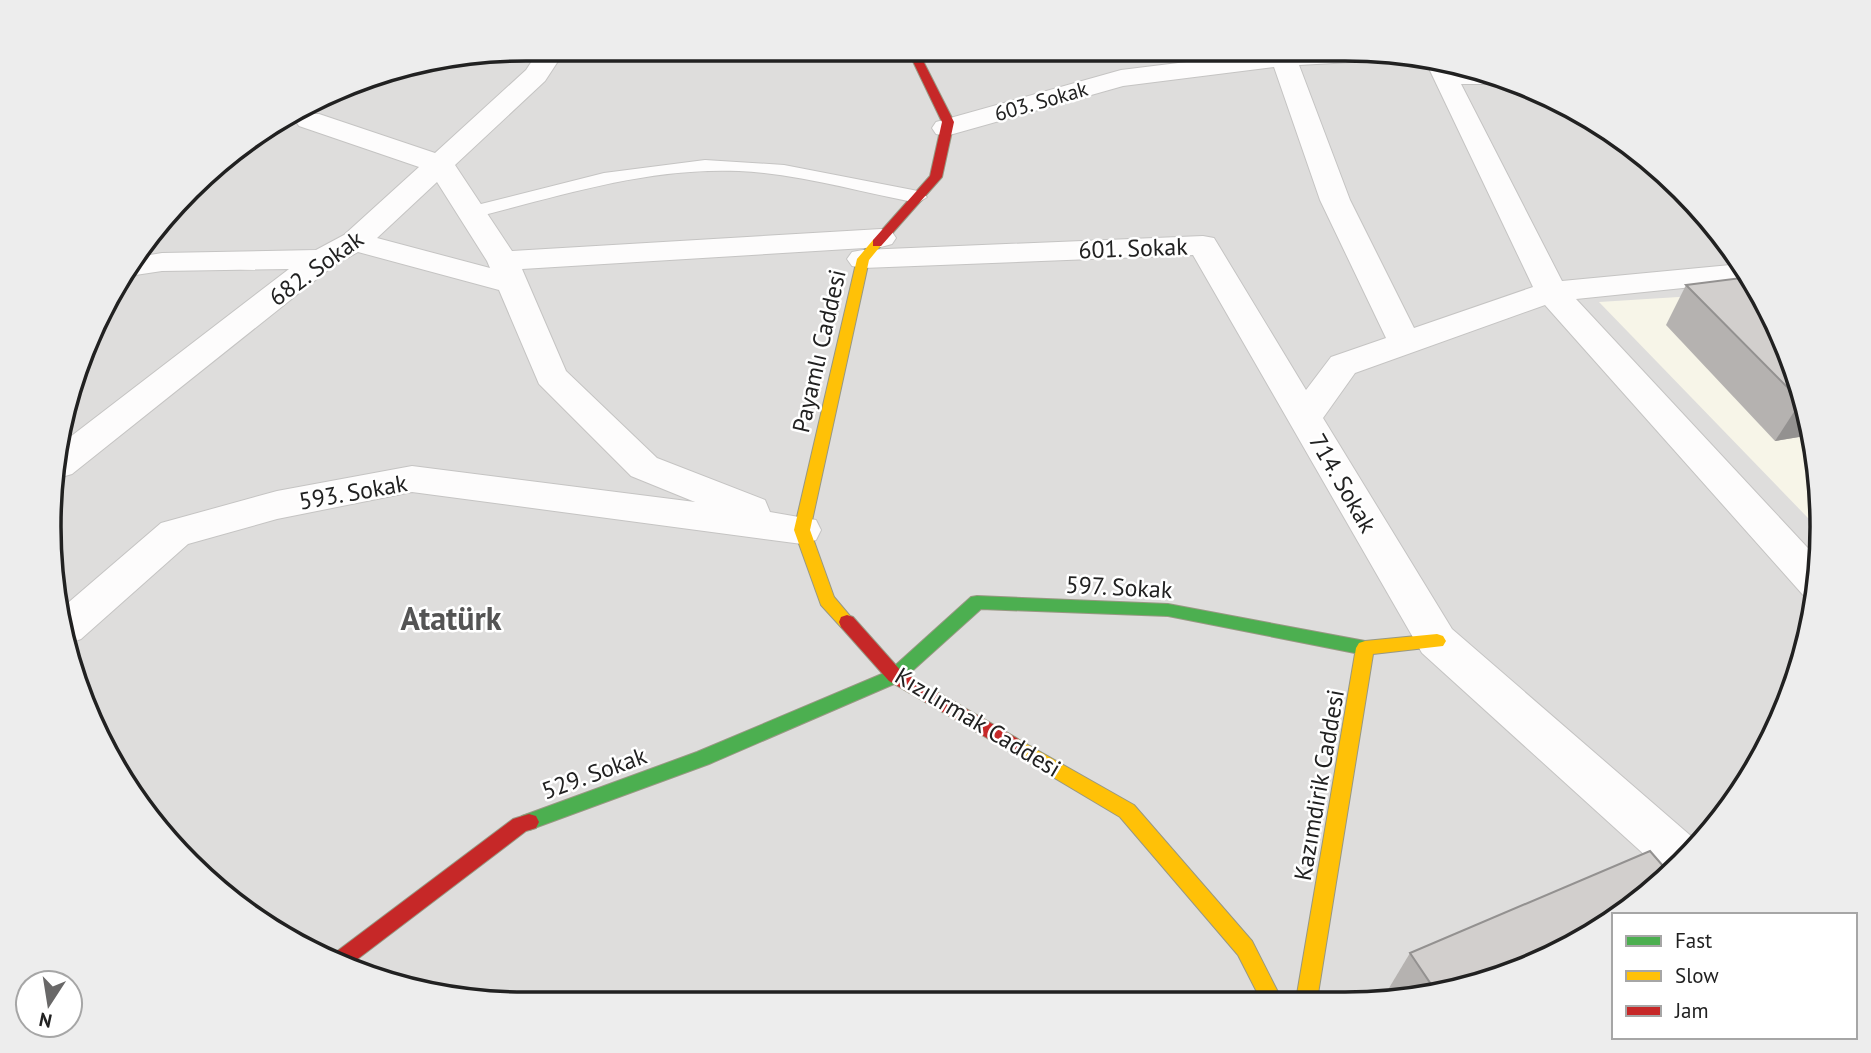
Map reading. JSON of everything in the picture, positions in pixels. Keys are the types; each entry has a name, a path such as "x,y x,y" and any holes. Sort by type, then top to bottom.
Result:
{"main road":[{"path":"872,248 936,177 948,122 918,61"},
{"name":"Payamlı Caddesi","path":"802,530 872,248"},
{"name":"Kızılırmak Caddesi","path":"802,530 827,600 895,676 1127,811 1245,948 1268,992"},
{"name":"597. Sokak","path":"895,676 977,602 1168,610 1365,648"},
{"path":"1365,648 1437,641"},
{"name":"Kazımdirik Caddesi","path":"1307,992 1365,648"},
{"name":"529. Sokak","path":"346,955 520,825 703,758 895,676"}],"street":[{"name":"682. Sokak","path":"66,459 322,259 355,242 536,75 545,61"},
{"name":"603. Sokak","path":"946,128 1121,78 1260,61"},
{"path":"1285,61 1335,200 1405,343"},
{"path":"1443,72 1551,292 1807,573"},
{"path":"310,120 441,165 508,273 551,376 644,467 802,530"},
{"path":"355,242 508,273 872,248"},
{"name":"601. Sokak","path":"872,248 1203,245 1305,417"},
{"path":"141,266 162,262 322,259"},
{"name":"714. Sokak","path":"1675,852 1437,641 1305,417 1343,365 1551,292 1735,274"},
{"name":"593. Sokak","path":"71,623 175,533 277,505 412,479 802,530"}],"lane":[{"path":"472,212 613,176 681,166 765,168 918,197"}],"shaded area":[{"path":"526,61 1344,61 1435,70 1465,77 1523,97 1577,124 1628,157 1673,198 1714,243 1762,321 1785,377 1801,436 1809,496 1809,557 1801,617 1785,676 1762,732 1714,810 1673,855 1628,896 1569,933 1464,976 1405,988 1344,992 496,991 406,976 348,956 321,944 268,913 243,896 198,855 157,810 140,785 109,732 97,705 77,647 70,617 61,526 70,436 77,406 97,348 124,294 157,243 198,198 243,157 321,109 377,86 436,70"},
{"path":"1746,293 1774,348 1794,406 1806,466 1810,518 1808,518 1599,302"}],"building":[{"path":"1737,278 1762,321 1789,388 1686,285"},
{"path":"1650,851 1662,865 1628,896 1577,929 1550,944 1494,967 1431,984 1410,953"}],"traffic: fast":[{"path":"529,822 703,758 895,676 977,602 1168,610 1365,648"}],"traffic: slow":[{"path":"847,622 827,600 802,530 863,259 877,243"},
{"path":"1307,992 1365,648 1437,641"},
{"path":"1012,744 1127,811 1245,948 1268,992"}],"traffic: jam":[{"path":"877,243 936,177 948,122 918,61"},
{"path":"847,622 895,676 1012,744"},
{"path":"346,955 520,825 529,822"}],"district":[{"name":"Atatürk","path":"451,618"}]}
